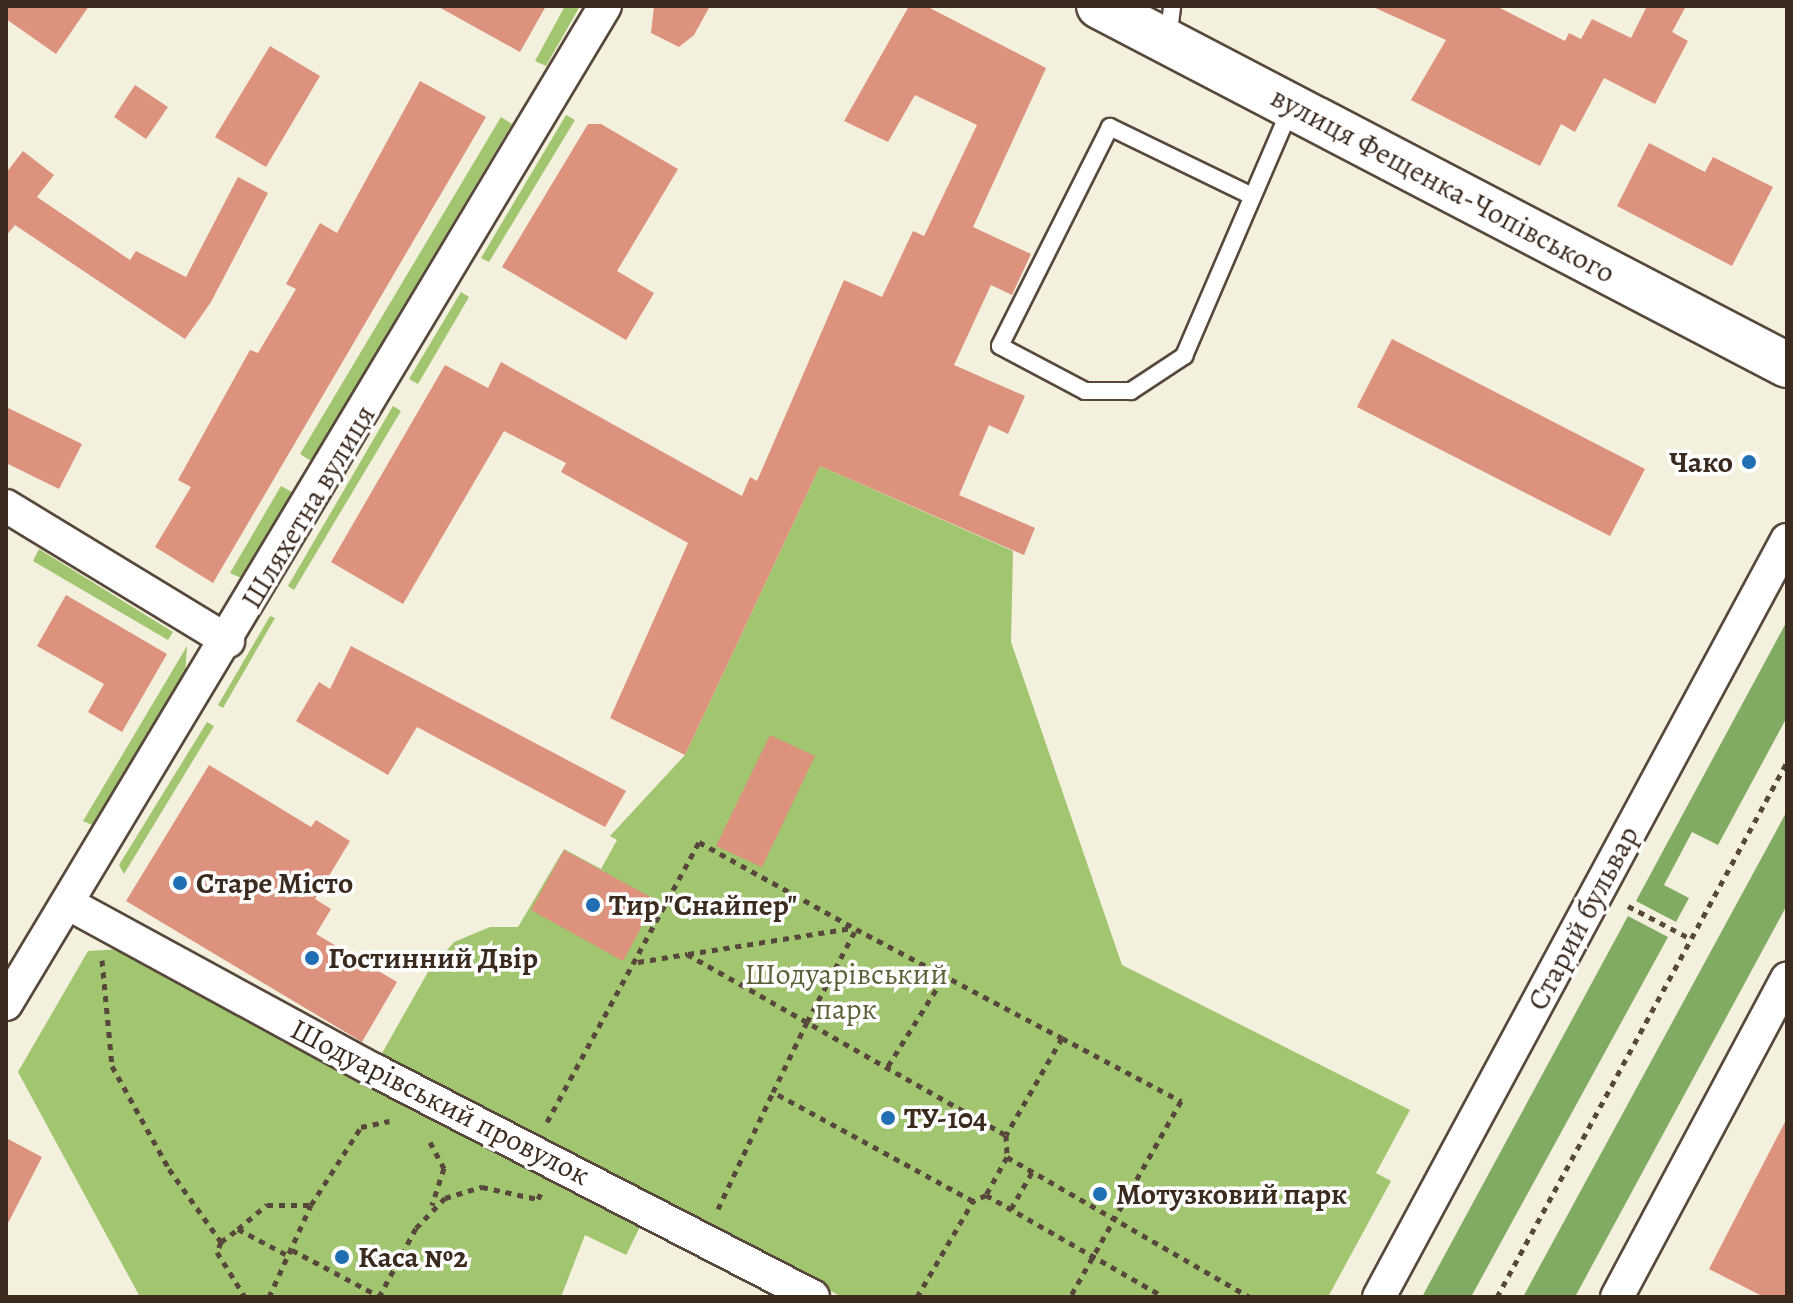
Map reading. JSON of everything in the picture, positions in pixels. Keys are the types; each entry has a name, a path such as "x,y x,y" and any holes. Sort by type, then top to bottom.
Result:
{"street":[{"name":"Шляхетна вулиця","path":"6,1004 228,641 605,6"},
{"name":"вулиця Фещенка-Чопівського","path":"1099,6 1170,24 1292,106 1787,365"},
{"path":"6,506 228,641"},
{"name":"Старий бульвар","path":"1379,1297 1787,540"},
{"name":"Шодуарівський провулок","path":"69,904 813,1297"},
{"path":"1617,1297 1787,979"}],"lane":[{"path":"1252,196 1110,127 1000,346 1085,391 1131,391 1184,356 1292,106"}],"path":[{"path":"1497,1297 1787,762"},
{"path":"531,1149 638,962 699,842 944,977 1181,1101 1070,1297"},
{"path":"1625,905 1691,939"},
{"path":"102,923 105,1027 116,1077 169,1169 221,1242"},
{"path":"638,962 854,928"},
{"path":"704,1239 854,928"},
{"path":"687,954 1006,1135"},
{"path":"888,1066 944,977"},
{"path":"917,1297 973,1201 986,1195 1007,1157 1006,1135 1062,1038"},
{"path":"773,1092 973,1201"},
{"path":"269,1297 311,1205 361,1127 379,1119 400,1124"},
{"path":"238,1229 379,1297 440,1193 444,1168 424,1135 446,1146"},
{"path":"1007,1157 1249,1297"},
{"path":"1011,1209 1032,1172"},
{"path":"430,1209 445,1198 482,1187 538,1199 541,1192 528,1185"},
{"path":"986,1195 1164,1297"},
{"path":"245,1296 217,1252 221,1242 267,1205 311,1205"}],"green space":[{"path":"565,6 580,6 546,66 535,61"},
{"path":"566,115 575,120 489,262 481,258"},
{"path":"501,117 512,124 311,461 300,454"},
{"path":"461,292 469,297 418,384 409,379"},
{"path":"393,406 401,411 294,590 288,586"},
{"name":"Шодуарівський парк","path":"820,466 1013,551 1011,642 1122,965 1410,1110 1376,1173 1391,1181 1328,1297 842,1297 735,1239 643,1221 626,1255 585,1235 561,1297 140,1297 18,1072 88,951 123,949 377,1062 428,972 454,942 490,927 518,927 564,849 601,869 617,840 610,836 685,755"},
{"path":"281,486 292,492 241,578 230,573"},
{"path":"39,549 173,632 168,640 33,561"},
{"path":"270,616 275,618 223,708 218,705"},
{"path":"1787,621 1787,717 1718,845 1692,832 1664,885 1689,898 1676,922 1636,901"},
{"path":"187,646 185,675 92,825 83,821"},
{"path":"207,722 214,726 124,874 119,865"},
{"path":"1787,811 1787,905 1575,1297 1523,1297"},
{"path":"1628,916 1668,937 1471,1297 1422,1297"}],"building":[{"path":"6,6 89,6 56,54 6,19"},
{"path":"437,6 546,6 520,52"},
{"path":"654,6 710,6 694,35 679,47 651,33"},
{"path":"909,6 926,6 1046,68 973,227 1031,254 1012,295 991,285 954,365 1025,396 1008,434 989,425 959,495 1035,528 1024,555 820,466 685,755 610,718 688,543 561,472 566,463 504,431 403,604 331,562 445,365 488,388 501,362 742,496 750,477 757,481 844,280 882,297 913,231 924,236 977,125 915,95 888,142 844,121"},
{"path":"1371,6 1496,6 1565,41 1569,33 1581,39 1592,19 1631,38 1647,6 1686,6 1672,32 1688,41 1655,104 1604,78 1575,132 1561,124 1540,166 1411,100 1446,40"},
{"path":"270,46 320,76 266,167 215,137"},
{"path":"420,81 486,117 213,583 155,547 191,487 178,480 250,350 258,353 296,289 286,284 320,223 337,233"},
{"path":"135,85 168,107 146,139 114,117"},
{"path":"588,124 601,124 678,169 617,271 654,293 626,340 502,267"},
{"path":"1649,143 1705,172 1713,157 1773,187 1732,266 1617,206"},
{"path":"23,151 54,175 37,197 130,260 136,251 186,277 238,177 268,193 211,302 185,339 15,225 6,236 6,173"},
{"path":"1392,339 1645,469 1610,536 1357,407"},
{"path":"6,407 82,444 59,489 6,463"},
{"path":"66,595 167,654 122,732 88,712 104,684 37,646"},
{"path":"351,646 626,791 605,827 417,727 388,775 296,721 319,682 330,689"},
{"path":"770,735 815,756 762,867 716,846"},
{"path":"209,765 311,827 316,820 350,841 315,899 331,909 316,934 397,982 362,1042 126,901"},
{"name":"Тир \"Снайпер\"","path":"564,850 656,900 623,961 531,910"},
{"path":"1787,1118 1787,1297 1764,1297 1709,1269"},
{"path":"6,1138 42,1157 6,1227"}],"place":[{"name":"Чако","path":"1749,462"},
{"name":"Старе Місто","path":"180,883"},
{"name":"Тир \"Снайпер\"","path":"593,905"},
{"name":"Гостинний Двір","path":"312,958"},
{"name":"ТУ-104","path":"888,1118"},
{"name":"Мотузковий парк","path":"1100,1194"},
{"name":"Каса №2","path":"342,1257"}]}
